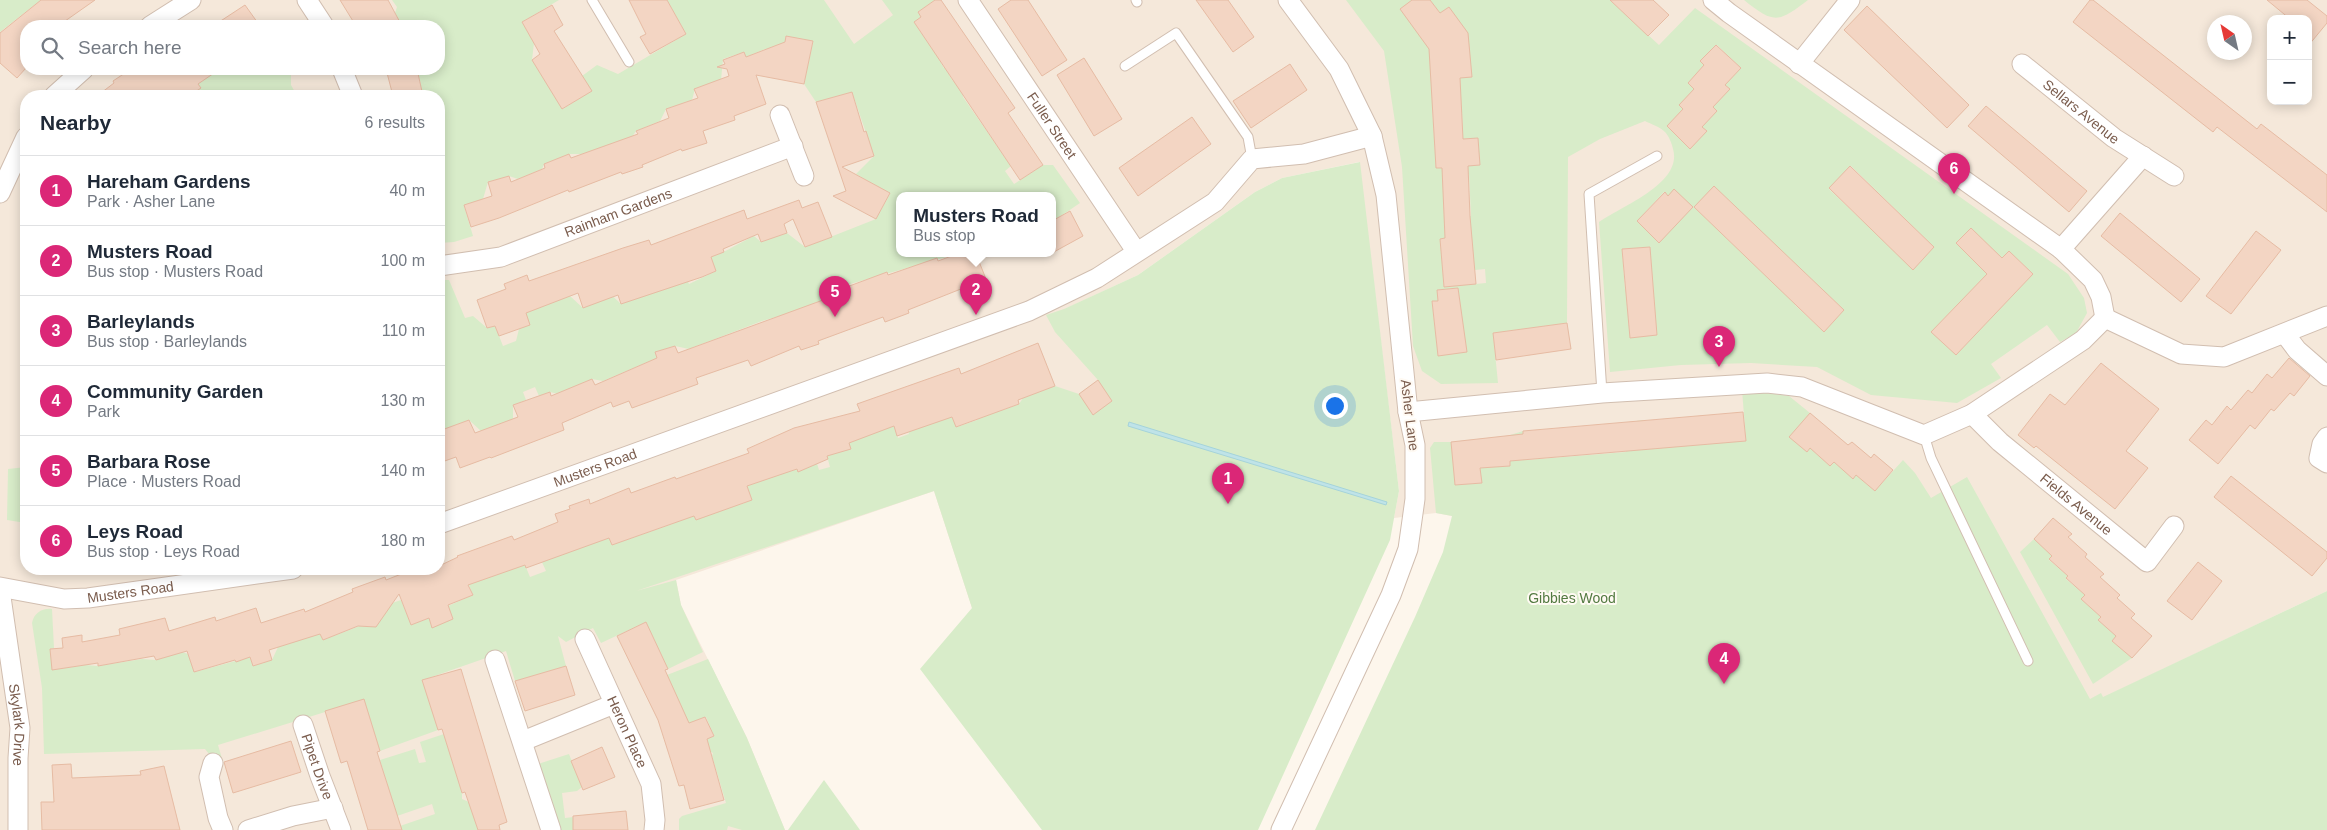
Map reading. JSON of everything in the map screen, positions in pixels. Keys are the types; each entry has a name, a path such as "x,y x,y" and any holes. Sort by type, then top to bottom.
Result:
{"street":[{"path":"159,20 191,0"},
{"path":"307,0 320,20"},
{"name":"Fuller Street","path":"968,0 1136,251"},
{"name":"Asher Lane","path":"1281,830 1390,595 1408,549 1415,499 1415,454 1408,412 1386,195 1372,136 1339,69 1288,0"},
{"path":"1713,0 1799,64 2061,249 2093,280 2101,297 2105,318"},
{"path":"1799,64 1850,0"},
{"name":"Sellars Avenue","path":"2022,64 2114,138 2174,176"},
{"path":"61,90 77,75"},
{"path":"344,75 351,90"},
{"path":"780,115 804,176"},
{"path":"1252,159 1304,154 1372,136"},
{"name":"Rainham Gardens","path":"445,265 501,258 793,146"},
{"path":"0,193 20,150"},
{"path":"2061,249 2143,156"},
{"name":"Musters Road","path":"445,522 1029,311 1097,278 1136,251 1215,202 1252,159"},
{"path":"2105,318 2181,354 2224,357 2327,316"},
{"path":"1408,412 1602,393 1767,383 1802,387 1924,435 1972,414 2083,340 2105,318"},
{"path":"2285,334 2297,350 2327,376"},
{"name":"Fields Avenue","path":"1972,414 2000,442 2146,562 2174,526"},
{"path":"2327,437 2322,444 2319,458 2327,463"},
{"name":"Musters Road","path":"0,589 64,600 250,575"},
{"name":"Skylark Drive","path":"0,589 20,728 18,830"},
{"name":"Heron Place","path":"584,639 651,784 655,820 654,830"},
{"path":"496,660 551,830"},
{"path":"523,741 614,704"},
{"name":"Pipet Drive","path":"303,725 341,830"},
{"path":"213,763 208,777 218,818 223,830"},
{"name":"Pipet Drive","path":"248,830 293,816 333,808"}],"lane":[{"path":"592,0 628,62"},
{"path":"1125,66 1176,34 1248,137 1252,159"},
{"path":"1602,393 1589,194 1657,156"},
{"path":"1924,435 1930,458 2028,661"}],"shaded area":[{"path":"0,0 2327,0 2327,591 2092,703 1931,499 1452,516 1436,513 1394,518 1399,491 1359,162 1282,178 1255,192 1138,275 1065,309 1136,412 972,608 934,491 676,580 681,605 747,738 785,830 0,830"}],"green space":[{"path":"0,0 46,0 37,3 0,32"},
{"path":"392,0 559,0 522,22 534,43 532,60 563,109 591,91 582,76 597,65 618,74 686,34 667,0 824,0 854,44 893,15 882,0 935,0 918,12 921,17 914,22 922,34 948,58 941,63 944,68 953,63 957,69 949,75 953,81 961,77 963,97 1011,166 1005,171 1014,184 1043,165 1053,165 1080,203 1056,219 1056,192 896,192 896,257 946,257 843,286 825,303 762,321 689,349 675,346 655,352 657,358 603,381 592,379 558,394 550,392 539,396 535,387 523,392 526,400 513,405 513,419 481,431 469,420 445,429 445,280 449,280 465,318 473,316 487,328 495,326 503,346 516,341 524,309 538,304 544,306 570,296 583,308 596,303 592,292 604,288 621,304 687,279 689,284 716,271 711,257 754,236 761,242 787,233 805,247 876,219 890,194 856,174 874,156 852,92 816,102 804,84 813,42 786,36 777,79 765,49 746,57 744,52 723,59 721,80 695,89 692,100 666,109 660,121 636,131 632,137 582,154 569,154 544,164 542,169 518,179 509,176 488,182 483,199 464,206 473,236 445,243 445,90 414,90 413,87 421,85 418,75 445,75 445,20 399,20 395,13 397,7"},
{"path":"1346,0 1412,0 1424,43 1449,7 1440,13 1430,0 1610,0 1659,45 1695,8 2068,274 2084,298 2087,313 2076,333 2060,342 2047,325 1991,364 2001,378 1957,403 1871,395 1817,367 1751,363 1681,365 1610,372 1599,222 1635,201 1660,183 1669,172 1674,161 1673,147 1666,134 1661,129 1645,121 1600,139 1568,157 1567,323 1493,333 1498,383 1441,384 1422,371 1413,346 1402,167 1384,51","holes":["1717,45 1741,68 1725,85 1730,89 1713,107 1717,111 1702,127 1707,131 1691,148 1667,126 1683,109 1694,89 1688,83 1704,65 1701,61","1452,106 1453,112 1462,112 1463,139 1478,138 1479,165 1436,168 1432,107","1851,166 1934,247 1913,269 1829,189","1469,174 1471,216 1444,217 1443,175","1714,187 1844,310 1824,332 1795,305 1797,302 1786,295 1694,207","1664,192 1668,196 1659,242 1637,221","1448,238 1475,270 1485,269 1486,283 1444,287 1440,239","1649,247 1657,335 1630,338 1627,302 1632,290 1625,290 1622,249","2009,251 2033,274 1956,355 1932,331","1458,288 1466,352 1438,355 1432,302 1438,301 1437,290"]},
{"path":"1744,0 1808,0 1790,13 1776,18 1762,13"},
{"path":"209,75 291,75 291,85 294,90 198,90 201,88 198,84"},
{"path":"1360,162 1399,491 1390,540 1258,830 1042,830 920,669 972,608 934,491 636,591 676,580 681,605 703,652 668,669 646,622 601,643 593,628 566,642 558,636 566,666 515,681 506,651 423,680 438,730 380,751 364,700 218,745 223,762 217,764 205,749 44,754 42,688 32,623 35,616 42,610 52,609 54,648 50,649 53,670 85,665 98,666 142,659 156,660 182,652 188,654 195,672 250,657 253,666 272,660 278,647 319,631 323,640 365,624 368,627 377,625 375,609 401,600 411,625 429,618 433,627 453,619 448,606 473,595 468,583 525,565 530,577 546,571 541,560 609,538 612,545 672,524 733,488 739,505 752,500 747,486 769,478 765,467 792,458 798,471 813,451 819,470 830,467 827,456 849,442 894,425 898,438 909,434 905,420 952,417 957,427 977,420 981,413 1001,405 1003,410 1019,404 1023,398 1055,386 1079,394 1098,380 1055,332 1046,315 1064,309 1138,275 1255,192 1282,178"},
{"name":"Gibbies Wood","path":"1742,390 1789,396 1810,413 1790,437 1807,452 1810,448 1830,466 1834,462 1853,478 1856,475 1875,491 1903,460 1915,473 1931,498 1967,477 2090,699 2101,693 2103,697 2327,591 2327,830 1315,830 1415,617 1443,552 1452,516 1436,513 1430,448 1434,442 1451,442 1455,485 1481,483 1480,468 1510,466 1507,436 1523,431 1526,460 1626,452 1624,423 1643,420 1645,448 1746,440"},
{"path":"20,468 20,522 7,520 8,469"},
{"path":"2034,539 2052,556 2049,560 2068,576 2066,579 2085,595 2081,599 2101,617 2098,620 2116,636 2112,641 2132,658 2093,684 2020,552"},
{"path":"708,659 747,738 785,830 742,830 728,826 727,830 679,830 679,819 682,816 726,803 712,756 713,753 702,747 700,742 714,736 706,717 687,724 667,675"},
{"path":"444,734 462,793 462,799 469,802 478,830 402,830 400,826 435,814 432,804 397,816 380,760 415,749 419,763 426,762 420,742"},
{"path":"569,754 582,787 577,791 562,793 565,818 591,815 595,830 559,830 538,764"},
{"path":"824,780 860,830 788,830"}],"water":[{"path":"1129,422 1387,502 1386,505 1128,426"}],"building":[{"path":"41,0 95,0 67,20 20,20 20,75 17,78 0,63 0,33"},
{"path":"340,0 388,0 399,20 352,20"},
{"path":"629,0 667,0 686,34 650,54 640,37 646,34"},
{"path":"935,0 941,0 1015,108 1008,113 1043,165 1020,180 914,22 921,17 918,12"},
{"path":"1011,0 1028,0 1067,60 1042,76 998,9"},
{"path":"1196,0 1228,0 1254,37 1233,52"},
{"path":"1412,0 1430,0 1440,13 1449,7 1468,33 1472,77 1460,78 1463,139 1478,138 1480,165 1468,166 1476,284 1444,287 1440,239 1445,238 1442,168 1436,168 1429,49 1400,9"},
{"path":"1610,0 1653,0 1669,15 1648,36"},
{"path":"2090,0 2093,0 2257,129 2261,124 2327,175 2327,212 2217,127 2213,132 2073,22"},
{"path":"2267,0 2307,0 2327,16 2327,23 2312,41 2312,15 2285,15"},
{"path":"245,5 256,20 222,20"},
{"path":"552,5 563,25 554,31 592,91 562,109 532,60 540,54 522,22"},
{"path":"1867,6 1969,105 1947,128 1844,30"},
{"path":"786,36 813,41 804,84 756,75 766,104 734,116 735,120 703,131 707,143 682,151 681,149 642,165 643,167 622,174 621,172 569,192 568,190 499,218 471,227 464,205 492,196 488,182 509,176 511,182 545,168 544,164 569,154 571,158 638,134 636,131 669,118 666,109 698,98 694,89 729,76 727,69 717,67 725,64 723,60 744,52 746,57 785,42"},
{"path":"1716,45 1741,68 1725,85 1730,89 1713,107 1717,111 1702,127 1707,131 1690,149 1667,126 1683,109 1679,105 1694,89 1688,83 1704,65 1700,61"},
{"path":"1084,58 1122,119 1094,136 1057,75"},
{"path":"1290,64 1307,90 1251,128 1233,101"},
{"path":"122,75 211,75 198,84 201,88 198,90 105,90 114,83 113,81"},
{"path":"388,75 418,75 422,90 391,90"},
{"path":"852,92 864,132 866,131 874,156 842,167 890,193 876,219 833,196 846,191 816,102"},
{"path":"1986,106 2087,191 2069,212 1968,126"},
{"path":"1192,117 1211,144 1138,196 1119,168"},
{"path":"1850,166 1934,247 1913,270 1829,188"},
{"path":"1714,186 1844,310 1824,332 1694,207"},
{"path":"1674,189 1693,207 1659,243 1637,221 1665,192 1668,196"},
{"path":"799,200 802,208 818,202 832,237 805,247 793,219 784,224 787,233 761,242 758,234 723,249 724,252 711,257 716,271 702,277 621,304 618,295 583,308 578,293 526,313 530,325 499,336 495,326 487,328 477,300 506,289 504,284 527,275 529,281 649,240 651,245 744,210 747,219"},
{"path":"1070,211 1083,236 1056,251 1056,219"},
{"path":"2120,213 2200,279 2181,302 2101,236"},
{"path":"1971,228 2002,258 2009,251 2033,274 1956,355 1931,332 1987,274 1956,243"},
{"path":"2256,231 2281,250 2231,314 2206,296"},
{"path":"1650,247 1657,335 1630,338 1622,249"},
{"path":"949,257 977,257 986,279 908,310 909,313 885,322 883,317 818,341 819,344 801,350 799,346 751,366 748,360 696,378 698,384 632,408 629,401 613,407 611,402 562,423 564,430 491,458 460,468 456,457 445,461 445,429 469,420 475,433 518,417 513,405 550,392 551,396 592,379 595,385 657,358 655,352 675,346 678,353 823,300 821,294 843,286 844,288 887,272 888,275 937,258 938,261"},
{"path":"1458,288 1467,352 1438,356 1432,301 1438,301 1437,290"},
{"path":"1567,323 1571,349 1496,360 1493,333"},
{"path":"1038,343 1055,386 1018,400 1019,404 956,427 952,417 897,436 894,426 849,443 851,449 827,456 828,459 798,472 797,469 747,486 752,500 696,520 694,516 612,545 609,538 526,568 525,565 468,585 473,595 448,605 453,619 432,628 429,618 411,625 399,594 376,627 358,626 323,640 320,634 269,650 272,660 253,666 250,657 194,672 187,651 156,660 154,656 98,666 98,663 52,670 50,649 63,648 62,638 82,635 82,642 120,635 119,629 165,618 169,631 215,617 216,621 256,608 261,623 304,609 305,612 353,592 352,589 385,577 386,580 399,575 445,575 445,563 457,556 512,536 514,540 558,522 555,514 570,509 569,506 589,499 590,504 629,488 631,493 675,477 676,479 749,453 747,449 794,428 860,411 857,404 959,368 961,374"},
{"path":"2289,358 2310,376 2294,396 2290,393 2274,411 2271,409 2255,429 2250,425 2218,464 2189,440 2206,420 2212,425 2227,406 2231,410 2248,390 2252,393 2267,374 2272,378"},
{"path":"2101,363 2159,409 2126,451 2148,468 2115,509 2036,446 2034,448 2018,435 2050,394 2065,405"},
{"path":"1098,380 1112,401 1093,415 1079,394"},
{"path":"1743,412 1746,441 1510,461 1510,466 1480,468 1482,483 1455,485 1451,442 1523,434 1523,431"},
{"path":"1810,413 1848,445 1852,442 1871,458 1874,454 1893,470 1875,491 1856,475 1853,479 1834,462 1830,466 1810,448 1807,452 1789,437"},
{"path":"2231,476 2327,552 2327,558 2312,576 2214,497"},
{"path":"2053,518 2072,534 2068,537 2087,554 2085,557 2104,574 2100,577 2120,595 2117,598 2135,614 2131,618 2152,636 2132,658 2112,641 2116,636 2098,620 2101,617 2081,599 2085,595 2066,578 2068,576 2049,559 2052,556 2034,539"},
{"path":"2198,562 2222,581 2192,620 2167,601"},
{"path":"646,622 668,669 665,670 689,723 705,717 714,736 707,739 724,800 690,809 684,785 679,786 658,720 617,636"},
{"path":"566,666 575,695 525,711 515,681"},
{"path":"461,669 507,822 499,825 500,830 478,830 465,792 462,793 442,729 438,730 422,680"},
{"path":"364,699 380,751 377,752 402,830 368,830 347,761 341,763 325,711"},
{"path":"291,741 301,772 233,793 224,762"},
{"path":"602,747 615,777 583,790 571,761"},
{"path":"71,764 72,778 141,775 140,771 164,766 180,830 42,830 41,802 54,802 52,765"},
{"path":"626,811 628,830 573,830 573,816"}],"place":[{"name":"Leys Road","path":"1954,194"},
{"name":"Musters Road","path":"976,315"},
{"name":"Barbara Rose","path":"835,317"},
{"name":"Barleylands","path":"1719,367"},
{"name":"Hareham Gardens","path":"1228,504"},
{"name":"Community Garden","path":"1724,684"}]}
